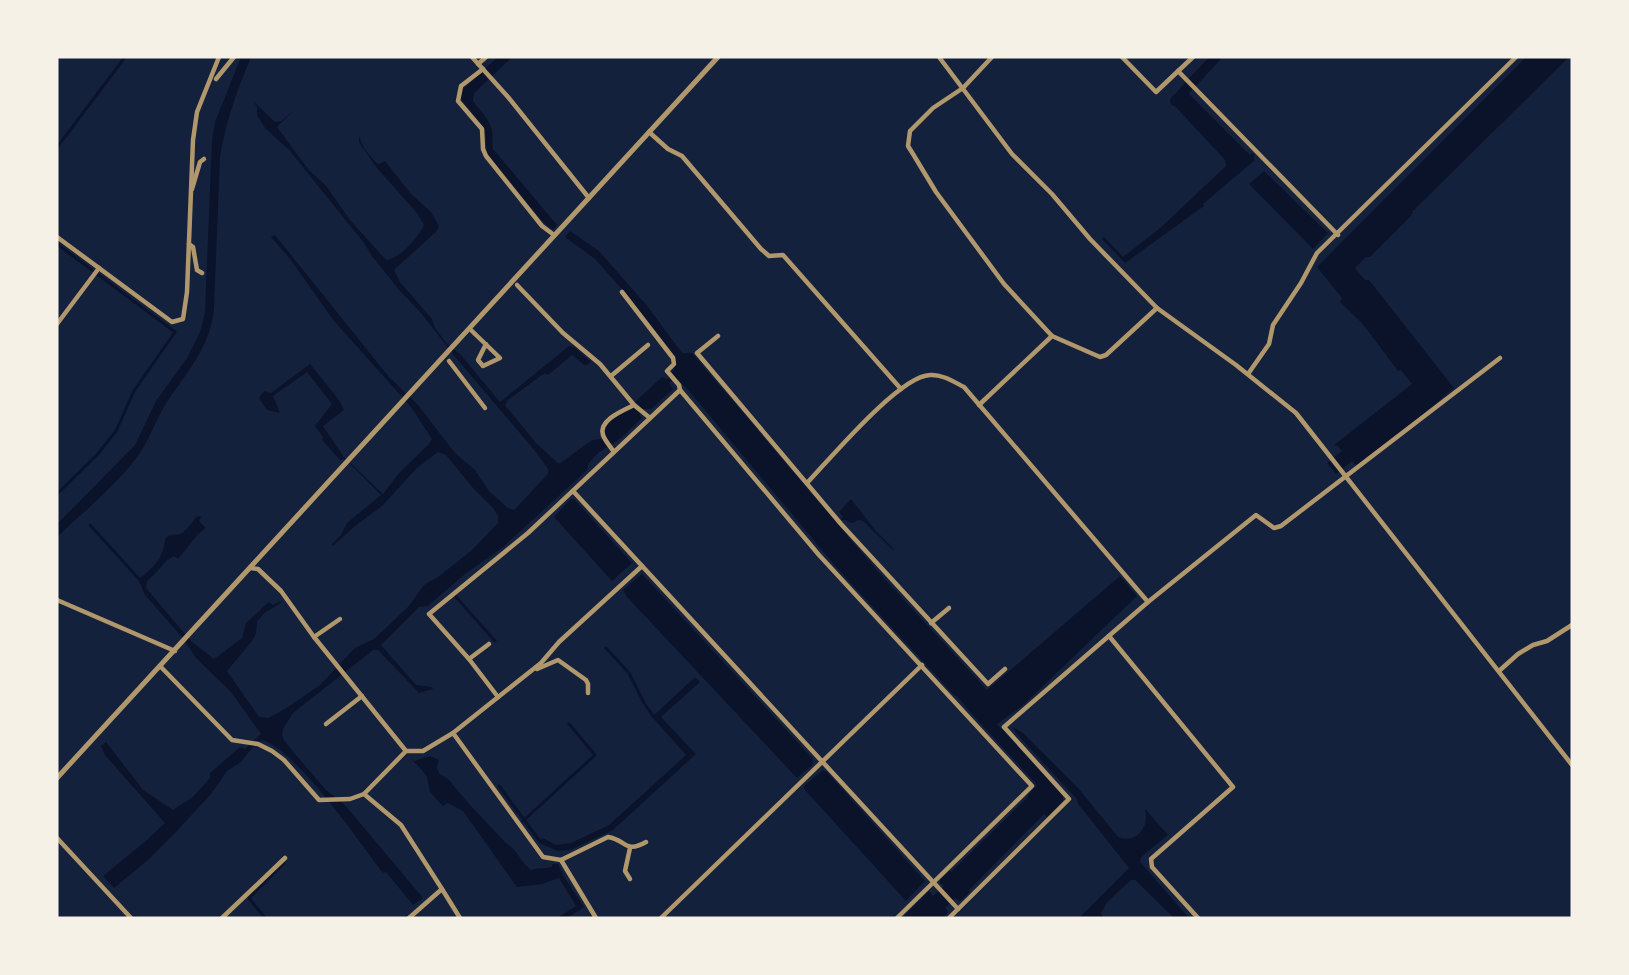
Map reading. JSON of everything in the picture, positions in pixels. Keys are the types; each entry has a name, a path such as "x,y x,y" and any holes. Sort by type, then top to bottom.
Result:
{"street":[{"path":"57,237 172,322 183,319 187,292 193,140 197,112 219,57"},
{"path":"216,79 234,57"},
{"path":"472,57 589,198"},
{"path":"478,64 486,57"},
{"path":"57,778 718,57"},
{"path":"939,57 1012,154 1157,308 1248,374 1296,413 1572,765"},
{"path":"992,57 963,88 933,108 910,131 908,147 936,192 1011,292 1052,336 1100,357 1106,355 1157,308"},
{"path":"1122,57 1156,92 1193,57"},
{"path":"1248,374 1269,344 1273,325 1302,283 1317,253 1338,235 1516,57"},
{"path":"483,69 461,86 458,101 482,129 483,149 486,156 542,226 554,236"},
{"path":"1178,71 1338,235"},
{"path":"649,132 668,149 682,156 761,249 769,256 783,255 901,388"},
{"path":"191,191 200,162 204,159"},
{"path":"189,244 193,247 197,270 202,273"},
{"path":"57,324 99,268"},
{"path":"517,285 563,333 600,364 634,405 650,418"},
{"path":"622,292 673,358 674,364 667,371 679,385 680,390 819,555 1032,786 936,884 897,918"},
{"path":"470,329 486,344 500,358 483,366 478,360 486,344"},
{"path":"718,336 697,353 841,524 988,684 1005,669"},
{"path":"979,405 1052,336"},
{"path":"611,376 648,345"},
{"path":"949,918 1070,799 1004,727 1146,601 1256,515 1277,528 1500,358"},
{"path":"449,361 484,408"},
{"path":"807,483 872,413 901,388 916,378 931,375 948,379 964,387 1146,601"},
{"path":"498,697 470,659 429,614 528,532 680,390"},
{"path":"614,452 603,434 603,429 612,415 634,405"},
{"path":"573,491 958,909"},
{"path":"160,666 232,740 258,744 272,751 284,760 320,800 350,799 364,794 406,751 423,751 453,733 532,671 642,566"},
{"path":"250,568 258,569 281,591 314,637 406,751"},
{"path":"57,600 175,651"},
{"path":"932,623 950,608"},
{"path":"314,637 340,619"},
{"path":"1499,671 1518,654 1552,638 1572,625"},
{"path":"1109,636 1233,787 1150,859 1152,867 1198,918"},
{"path":"470,659 489,644"},
{"path":"532,671 558,660 586,680 588,693"},
{"path":"661,918 922,665"},
{"path":"326,724 362,696"},
{"path":"453,733 543,857 561,860 608,837 615,838 630,848 636,848 646,842"},
{"path":"364,794 401,825 459,918"},
{"path":"57,838 131,918"},
{"path":"630,848 625,871 630,879"},
{"path":"222,918 285,858"},
{"path":"561,860 596,918"},
{"path":"409,918 442,889"}],"water":[{"path":"123,57 127,57 57,150 57,145"},
{"path":"241,57 251,57 225,131 220,157 214,308 208,334 197,358 163,408 145,445 133,462 113,485 57,537 57,524 135,445 156,401 187,358 200,332 205,312 212,140 215,122"},
{"path":"1526,57 1569,57 1415,209 1417,210 1413,210 1411,216 1370,257 1366,257 1355,268 1365,280 1369,280 1454,388 1358,468 1352,461 1336,474 1327,463 1342,451 1334,445 1412,384 1401,370 1398,371 1362,323 1340,302 1342,298 1317,267"},
{"path":"483,74 487,79 474,94 473,101 491,126 493,149 557,225 553,230 541,220 487,153 485,129 461,99 463,89"},
{"path":"1185,90 1250,155 1253,153 1255,155 1253,157 1255,160 1203,204 1204,206 1125,263 1102,239 1104,237 1123,257 1159,229 1226,166 1225,160 1172,103"},
{"path":"253,101 275,122 281,121 293,111 277,127 308,169 327,187 350,220 386,260 403,252 424,225 417,213 376,167 359,142 359,135 372,158 378,164 385,161 411,194 431,212 439,226 437,231 394,270 400,282 432,319 435,328 447,344 461,355 500,402 569,346 574,347 591,362 584,365 572,355 548,375 545,373 508,400 505,405 536,443 559,464 592,440 601,439 606,435 605,428 614,418 633,408 637,411 640,406 635,402 662,377 672,380 669,383 673,389 651,409 642,409 639,413 642,418 617,441 594,457 587,470 502,548 465,574 428,606 419,607 381,645 416,685 433,689 419,693 378,650 373,650 293,713 283,729 284,740 295,754 326,790 344,804 423,898 413,905 386,872 383,873 309,778 276,747 262,740 240,763 227,771 211,794 148,860 114,888 103,876 165,823 105,755 101,746 106,742 143,790 173,810 193,797 210,778 210,773 240,747 245,749 261,734 231,692 197,659 181,636 145,595 139,581 140,578 157,561 163,551 165,539 169,535 182,533 199,516 201,517 199,521 206,528 198,534 178,559 174,556 170,558 147,581 146,588 191,641 214,659 242,638 246,623 269,602 273,605 280,601 281,603 264,613 257,622 256,634 252,641 227,671 259,717 268,718 320,685 355,648 374,639 408,607 424,585 472,550 498,523 498,516 493,508 446,455 438,452 417,468 382,506 333,546 332,544 341,535 347,523 381,495 345,459 340,460 322,440 323,437 315,426 332,404 307,372 273,396 280,413 267,410 259,398 264,391 271,393 310,364 339,400 344,410 323,426 344,457 383,494 399,473 432,439 411,407 334,321 290,259 271,237 275,235 389,377 418,405 455,453 475,470 489,491 508,508 514,510 548,474 548,469 536,452 421,313 400,291 290,151 265,128 257,115 257,107"},
{"path":"1264,171 1328,233 1313,249 1249,184"},
{"path":"570,231 599,251 648,307 682,353 692,353 881,575 987,690 1120,576 1137,596 1022,706 997,724 1063,796 1063,801 1047,817 1044,814 960,901 955,898 945,908 948,912 943,918 902,918 929,891 933,896 944,886 940,880 1028,797 1037,785 837,568 689,391 673,375 676,357 629,297 595,259 565,237"},
{"path":"571,499 574,499 632,563 612,581 554,517"},
{"path":"851,499 893,550 863,521 852,523 841,520 843,517 839,512"},
{"path":"642,574 813,759 812,765 797,778 627,597 623,590"},
{"path":"695,677 700,682 661,717 696,754 613,830 570,850 558,851 539,843 539,840 543,838 556,845 571,843 609,825 686,755 652,717"},
{"path":"1013,727 1023,733 1079,789 1118,837 1131,838 1140,832 1146,822 1145,809 1168,835 1141,857 1140,862 1189,918 1174,918 1135,880 1131,880 1107,902 1101,913 1103,918 1082,918 1081,916 1129,868 1079,805 1076,798"},
{"path":"430,756 439,760 437,768 440,774 448,779 531,870 549,868 552,864 558,864 584,907 567,918 557,918 576,906 559,878 542,884 517,887 463,811 448,803 443,806 430,792 427,777 410,758 414,761"},
{"path":"823,770 925,881 906,901 804,789 805,785"}],"waterway":[{"path":"474,86 505,57"},
{"path":"1175,101 1216,57"},
{"path":"57,244 175,332 134,391 116,431 97,455 57,494"},
{"path":"90,525 140,580"},
{"path":"456,597 495,641"},
{"path":"606,648 629,673 653,716"},
{"path":"523,821 595,755 569,724"},
{"path":"499,786 539,840"},
{"path":"265,918 249,898 284,863"}]}
